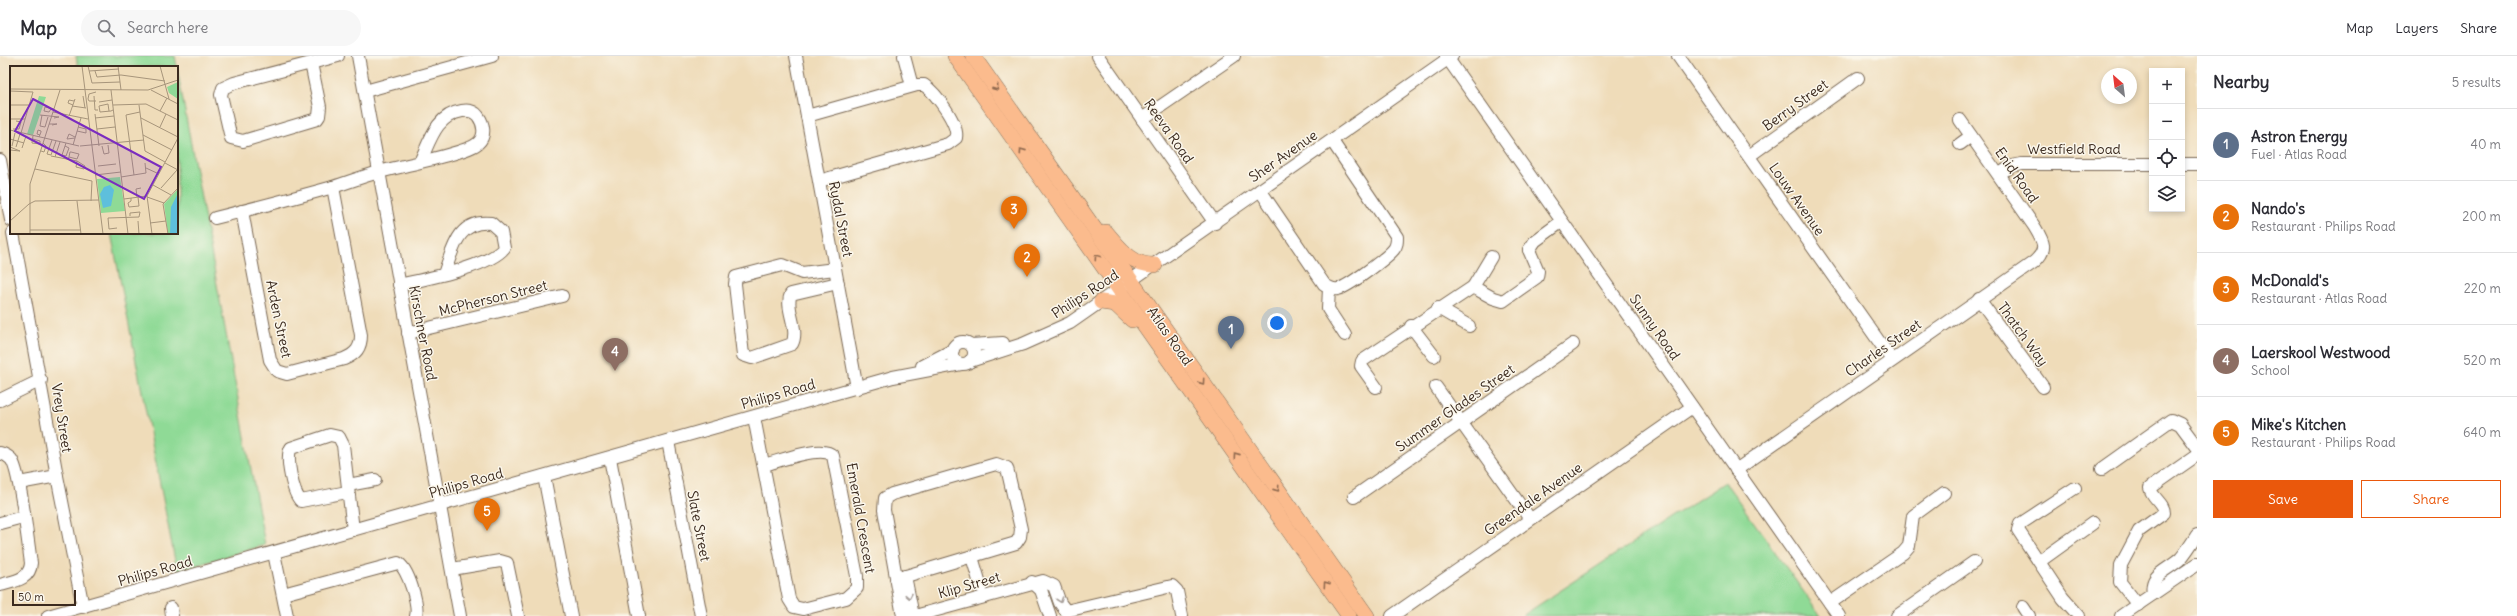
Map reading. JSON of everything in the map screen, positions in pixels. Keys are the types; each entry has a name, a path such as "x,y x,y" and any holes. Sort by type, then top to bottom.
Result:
{"main road":[{"name":"Atlas Road","path":"956,56 1126,285 1367,616"},
{"name":"Atlas Road","path":"973,56 1074,201 1126,285 1160,347 1349,616"},
{"path":"1074,201 1135,262 1144,265 1155,265"},
{"path":"1101,302 1120,306 1149,340 1160,347"}],"street":[{"path":"311,63 320,107 319,116 317,119 243,141 231,138 221,95 223,88 234,83 311,63 338,56"},
{"name":"Kirschner Road","path":"358,56 460,616"},
{"path":"365,91 492,56"},
{"name":"Rydal Street","path":"796,56 857,388"},
{"path":"904,56 912,86"},
{"name":"Reeva Road","path":"1098,56 1215,223"},
{"path":"1142,119 1234,56"},
{"name":"Louw Avenue","path":"1678,56 1892,360"},
{"name":"Sher Avenue","path":"1126,285 1449,57"},
{"name":"Sunny Road","path":"1449,57 1564,226 1839,616"},
{"name":"Berry Street","path":"1749,156 1858,78"},
{"path":"807,116 920,85 927,87 955,123 958,132 954,142 819,180"},
{"path":"216,218 333,187 379,172 420,162 473,147 479,143 484,130 479,117 475,112 467,110 447,115 441,120 420,162"},
{"name":"Enid Road","path":"1960,120 2040,235 2045,249"},
{"path":"1960,144 1971,136"},
{"path":"1260,190 1324,284 1329,288 1337,289 1348,284 1392,251 1397,240 1390,226 1332,141"},
{"name":"Westfield Road","path":"1999,174 2017,165 2149,164"},
{"path":"2185,164 2197,164"},
{"path":"0,166 10,215"},
{"name":"Arden Street","path":"242,211 270,360 277,371 287,374 344,359 356,353 360,347 361,335 333,187"},
{"path":"399,285 444,274 494,259 504,248 501,232 492,223 475,224 467,227 458,238 444,274"},
{"path":"1473,287 1492,298 1500,301 1506,300 1537,277 1538,272 1529,250 1564,226"},
{"name":"Vrey Street","path":"14,234 57,476 83,607"},
{"name":"Charles Street","path":"1736,470 2034,262 2045,249"},
{"path":"1376,387 1361,363 1411,326 1473,287 1491,257"},
{"path":"835,269 802,274 782,265 736,277 735,284 743,355 752,358 792,344 794,336 790,297 791,294 838,283"},
{"name":"Philips Road","path":"893,377 966,362 1057,331 1126,285"},
{"path":"1329,288 1328,310 1345,335"},
{"name":"McPherson Street","path":"408,333 562,296"},
{"name":"Thatch Way","path":"1979,299 2043,387"},
{"path":"1438,308 1469,326"},
{"path":"1411,326 1434,356"},
{"name":"Philips Road","path":"971,345 989,346 1015,340 1032,340"},
{"path":"959,342 971,345 974,354 966,362 953,358 952,350 959,342"},
{"name":"Summer Glades Street","path":"1354,497 1573,344"},
{"name":"Philips Road","path":"48,616 857,388 893,377 937,360 952,350"},
{"path":"0,400 41,380"},
{"path":"1436,387 1530,519"},
{"name":"Greendale Avenue","path":"1392,616 1692,407"},
{"name":"Emerald Crescent","path":"754,417 791,604 803,609 851,595 857,588 857,576 833,456 830,452 820,450 764,465"},
{"path":"2102,469 2171,420 2180,424 2197,447"},
{"path":"352,530 348,488 343,445 339,437 335,434 295,445 289,451 294,489 302,501 348,488 375,480"},
{"name":"Slate Street","path":"668,441 701,616"},
{"path":"0,453 10,458 19,483 31,569 29,574 21,579 0,585"},
{"path":"2138,605 2122,586 2119,572 2127,551 2139,531 2164,513 2164,508 2152,493 2150,488 2197,454"},
{"path":"610,458 639,616"},
{"path":"901,577 1013,545 1020,537 1017,505 1007,468 996,464 888,496 884,505 901,577 914,616"},
{"path":"19,483 57,476"},
{"path":"544,476 571,616"},
{"path":"2075,488 2020,524 2018,528 2063,598 2079,616"},
{"path":"1830,603 1903,553 1909,546 1913,516 1944,493"},
{"path":"0,523 23,517"},
{"path":"2040,561 2093,523"},
{"path":"2153,594 2152,584 2156,577 2181,558 2197,535"},
{"path":"274,553 286,616"},
{"path":"972,557 981,587"},
{"path":"452,569 500,561 507,563 518,616"},
{"path":"1897,616 1974,562"},
{"path":"282,594 398,563 405,568 417,610 416,616"},
{"path":"2121,616 2197,564"},
{"path":"901,577 903,616"},
{"path":"1032,582 1043,581 1051,583 1062,608 1070,611 1172,586 1177,591 1182,616"},
{"path":"1032,582 1041,590 1050,616"},
{"name":"Klip Street","path":"914,616 1032,582"}],"green space":[{"path":"76,56 175,56 177,66 78,66"},
{"path":"178,73 265,545 177,571 111,234 178,234"},
{"path":"1725,482 1821,616 1522,616"}],"place":[{"name":"McDonald's","path":"1014,229"},
{"name":"Nando's","path":"1027,277"},
{"name":"Astron Energy","path":"1231,349"},
{"name":"Laerskool Westwood","path":"615,371"},
{"name":"Mike's Kitchen","path":"487,531"}]}
